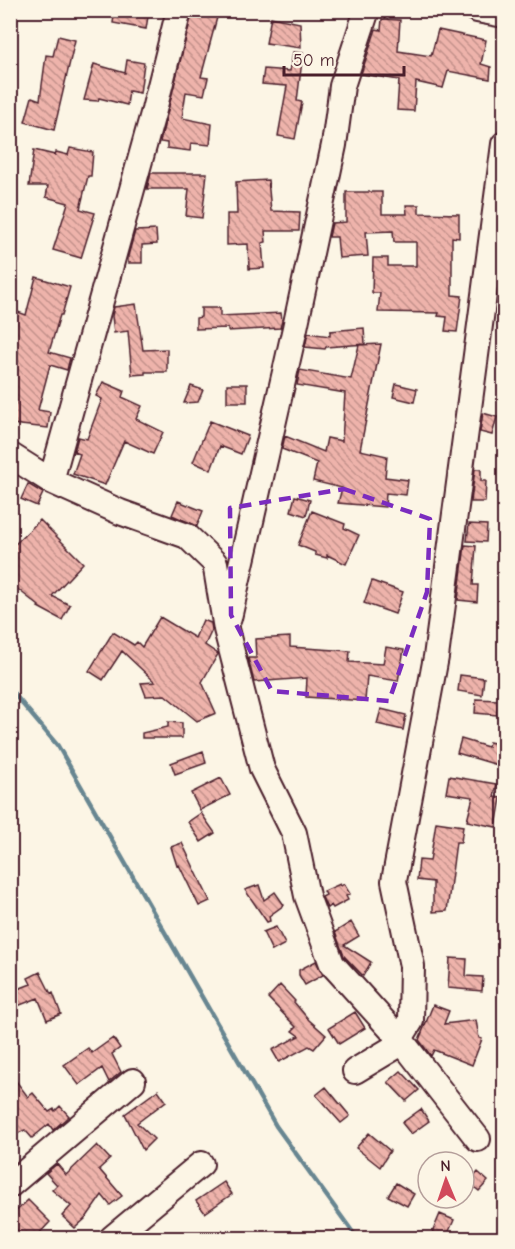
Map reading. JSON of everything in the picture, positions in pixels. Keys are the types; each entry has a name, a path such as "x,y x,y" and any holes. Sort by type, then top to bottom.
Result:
{"street":[{"path":"51,481 154,110 179,10"},
{"path":"226,629 303,294 334,145 342,86 367,10"},
{"path":"477,10 504,15"},
{"path":"355,1071 394,1047 411,1022 412,966 393,881 436,657 504,144"},
{"path":"10,455 51,481 120,512 187,536 215,563 226,629 262,770 294,833 307,896 332,964 400,1039 478,1139"},
{"path":"10,1185 133,1081"},
{"path":"112,1239 201,1164"}],"highlighted area":[{"path":"344,489 430,519 427,592 389,701 272,691 231,615 230,508"}],"building":[{"path":"115,10 149,10 146,29 113,23"},
{"path":"193,10 219,10 201,77 208,78 204,95 186,92 182,118 212,124 210,145 191,143 190,151 167,148 167,143 160,142"},
{"path":"271,17 300,23 301,48 266,43"},
{"path":"382,19 400,20 398,51 431,56 438,30 486,40 481,64 491,67 490,79 448,71 443,88 416,82 414,111 397,110 399,80 361,74 376,29 381,30"},
{"path":"58,36 75,40 54,130 25,122 32,97 40,100 46,55 53,56"},
{"path":"293,52 303,53 297,101 302,102 295,139 278,136 287,86 262,84 264,69 290,71"},
{"path":"127,60 144,63 140,93 129,91 127,105 99,98 98,101 84,100 94,64 125,73"},
{"path":"70,148 93,152 91,176 88,176 80,209 95,213 81,258 53,250 68,203 46,197 48,186 29,186 34,150 55,155 56,152 68,155"},
{"path":"151,173 207,173 202,218 186,216 189,189 147,189"},
{"path":"268,180 271,211 300,212 299,231 265,231 266,242 262,243 264,268 249,269 248,244 227,245 227,214 237,214 236,182"},
{"path":"346,192 382,192 382,214 407,214 406,205 419,205 419,213 459,214 459,238 452,237 452,295 462,296 457,332 445,331 447,317 438,316 439,313 378,312 380,293 372,293 373,258 388,258 388,266 416,266 416,242 394,242 393,231 366,232 368,256 339,258 337,237 329,237 332,223 346,222"},
{"path":"156,230 157,244 142,245 142,263 128,263 135,231"},
{"path":"36,277 70,287 49,352 70,358 67,370 50,365 38,410 50,412 48,428 12,424 16,400 10,398 10,309 26,315"},
{"path":"136,304 143,350 167,349 167,372 145,372 145,374 132,375 128,331 114,333 112,316 114,307"},
{"path":"201,308 220,308 220,316 281,313 282,321 280,328 228,331 228,328 196,329 196,318 201,317"},
{"path":"364,328 365,344 326,347 325,349 305,347 308,333 330,336 330,331"},
{"path":"381,344 360,450 387,456 385,477 408,480 406,495 386,493 385,507 338,503 342,488 313,481 317,463 282,449 285,436 324,452 327,438 342,441 345,393 297,385 300,370 351,379 359,345"},
{"path":"103,382 124,391 122,397 142,406 136,419 163,432 153,454 124,441 105,485 73,474 80,454 74,452 78,437 87,439 102,399 96,396"},
{"path":"227,384 247,384 247,402 227,402"},
{"path":"396,384 417,389 414,402 393,397"},
{"path":"191,386 203,390 198,402 184,403"},
{"path":"483,413 497,417 492,435 480,432"},
{"path":"210,421 248,436 241,454 220,446 211,470 193,462"},
{"path":"475,469 481,469 481,481 486,481 485,502 471,502"},
{"path":"28,484 43,493 37,506 21,499"},
{"path":"295,496 310,500 306,516 291,511"},
{"path":"178,501 203,511 197,526 172,515"},
{"path":"312,511 345,524 344,528 359,535 346,564 327,555 327,558 315,555 315,552 298,545"},
{"path":"40,520 83,563 52,596 70,605 62,620 38,607 10,583 10,549"},
{"path":"469,524 487,525 486,542 467,541"},
{"path":"465,545 476,546 473,585 478,585 477,602 458,600"},
{"path":"372,581 403,592 395,614 364,603"},
{"path":"160,617 195,638 203,620 211,623 212,630 205,645 218,654 202,682 216,713 197,721 165,695 146,696 141,683 155,682 122,651 103,680 89,671 113,632 134,645 137,642 142,647"},
{"path":"290,637 290,647 350,651 349,662 383,664 386,647 404,650 398,681 367,676 365,701 306,697 307,678 254,682 248,658 256,658 255,639"},
{"path":"460,675 484,678 482,695 458,691"},
{"path":"476,699 498,700 497,715 475,713"},
{"path":"381,709 406,715 403,730 377,724"},
{"path":"168,722 182,723 182,738 142,738 142,733 168,727"},
{"path":"461,739 488,747 489,742 504,745 504,762 502,761 501,766 457,753"},
{"path":"203,751 206,763 175,774 171,763"},
{"path":"449,776 497,784 494,797 501,798 496,827 467,821 473,797 446,793"},
{"path":"221,778 230,795 200,810 191,793"},
{"path":"201,813 215,833 201,842 188,822"},
{"path":"436,822 463,826 461,842 456,842 447,911 433,912 433,882 417,880 419,860 430,861"},
{"path":"182,843 210,901 199,906 179,865 177,866 171,847"},
{"path":"340,884 341,886 344,884 350,894 346,896 348,900 333,908 331,905 327,908 322,897 326,895 324,891"},
{"path":"259,885 264,900 275,892 284,905 269,916 270,921 267,922 245,890"},
{"path":"351,922 359,936 344,945 371,962 363,976 344,956 335,932"},
{"path":"276,927 285,944 272,951 263,932"},
{"path":"450,958 467,959 466,976 483,977 482,991 448,988"},
{"path":"316,961 323,975 305,985 299,975 299,970"},
{"path":"40,972 51,994 53,993 61,1014 47,1020 38,998 10,1009 10,992 31,984 28,978"},
{"path":"280,985 309,1020 326,1035 314,1049 309,1046 279,1062 272,1050 299,1036 292,1031 296,1027 268,998"},
{"path":"433,1005 449,1011 444,1024 476,1020 479,1038 482,1039 472,1065 434,1050 431,1056 419,1040"},
{"path":"355,1012 365,1028 339,1044 329,1028"},
{"path":"113,1038 120,1048 112,1054 121,1072 109,1082 102,1068 79,1085 64,1065 88,1048 92,1053"},
{"path":"401,1071 419,1090 406,1101 388,1082"},
{"path":"10,1073 28,1097 33,1093 49,1112 54,1109 55,1111 60,1106 69,1116 53,1130 49,1124 32,1138 25,1130 10,1137"},
{"path":"326,1087 350,1116 341,1123 316,1095"},
{"path":"158,1090 166,1101 137,1123 154,1139 143,1150 125,1114"},
{"path":"421,1109 429,1121 411,1134 402,1123"},
{"path":"369,1133 390,1151 380,1167 356,1148"},
{"path":"97,1145 110,1159 99,1169 122,1196 110,1205 102,1195 86,1218 75,1228 62,1216 71,1206 52,1190 57,1185 46,1173 57,1164 66,1175"},
{"path":"478,1172 488,1181 479,1191 476,1189"},
{"path":"224,1182 232,1194 205,1213 196,1201"},
{"path":"396,1183 414,1194 407,1206 388,1196"},
{"path":"28,1200 50,1222 34,1239 26,1239 10,1223 10,1217"},
{"path":"440,1214 454,1220 446,1238 432,1233"}],"waterway":[{"path":"10,689 58,746 276,1126 357,1238"}]}
